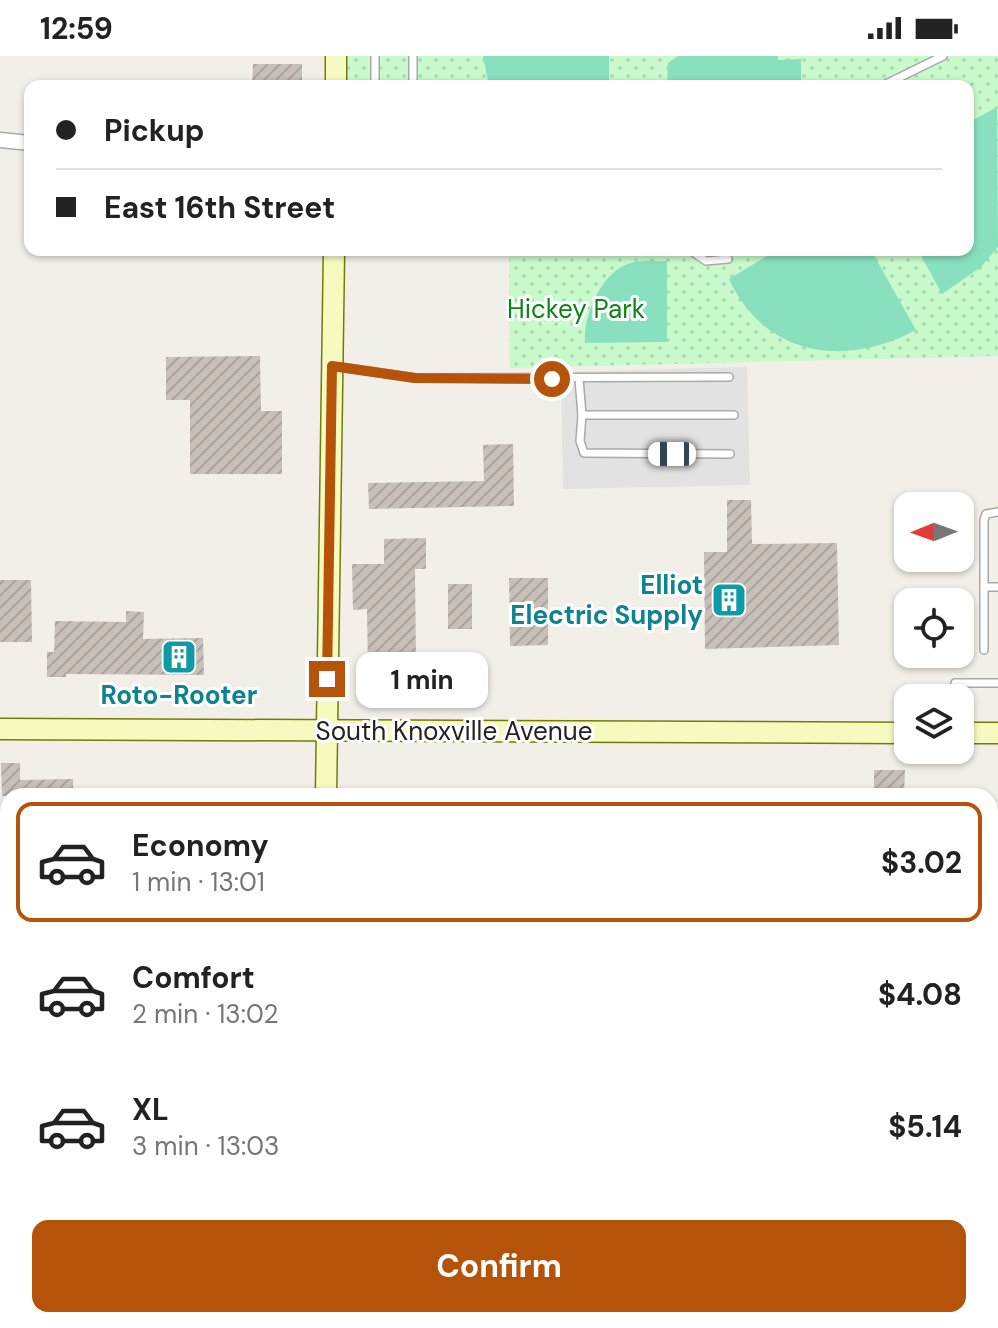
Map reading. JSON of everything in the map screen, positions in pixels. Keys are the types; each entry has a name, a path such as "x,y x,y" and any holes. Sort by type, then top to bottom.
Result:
{"main road":[{"path":"336,56 336,80"},
{"path":"326,788 334,256"},
{"name":"South Knoxville Avenue","path":"0,729 894,733"},
{"path":"974,733 998,733"}],"street":[{"path":"0,140 24,142"}],"lane":[{"path":"375,56 375,80"},
{"path":"413,56 413,80"},
{"path":"894,80 943,56"},
{"path":"699,256 706,261 728,259"},
{"path":"332,366 415,378 729,377"},
{"path":"579,379 582,415 580,441 584,453 730,454"},
{"path":"582,415 734,415"},
{"path":"984,650 984,520 986,514 998,512"},
{"path":"984,587 998,587"},
{"path":"955,683 998,683"}],"green space":[{"name":"Hickey Park","path":"348,56 998,56 998,356 510,368 509,256 974,256 974,80 347,80"},
{"path":"483,56 609,56 609,80 488,80"},
{"path":"678,56 778,56 778,60 801,59 801,80 667,80 668,63"},
{"path":"997,107 998,247 981,267 942,294 921,256 974,256 974,120"},
{"path":"767,256 874,256 916,330 862,349 835,351 809,348 785,339 763,325 744,305 729,279"},
{"path":"667,261 667,342 585,343 587,319 592,306 613,273 635,262"}],"shaded area":[{"path":"747,367 750,485 563,489 561,372"}],"building":[{"path":"253,64 302,64 302,80 252,80"},
{"path":"260,356 261,411 282,411 282,474 190,474 190,400 166,400 166,357"},
{"path":"513,444 514,506 369,509 368,483 484,481 483,445"},
{"path":"727,500 751,500 752,544 837,543 839,645 705,649 704,552 727,552"},
{"path":"426,538 426,569 415,569 416,664 411,664 412,674 368,674 367,609 353,610 352,564 384,564 384,539"},
{"path":"509,578 548,578 548,645 510,646"},
{"path":"0,580 31,580 32,642 0,642"},
{"path":"448,584 472,584 472,629 448,629"},
{"path":"126,611 144,612 143,639 203,638 204,675 66,674 66,677 47,677 47,652 54,652 55,621 126,622"},
{"path":"1,763 20,763 20,780 73,779 73,788 2,788"},
{"path":"874,770 905,770 904,788 874,788"}],"place":[{"name":"Elliot Electric Supply","path":"729,600"},
{"name":"Roto-Rooter","path":"179,657"}],"route":[{"path":"327,679 332,366 415,378 552,379"}]}
